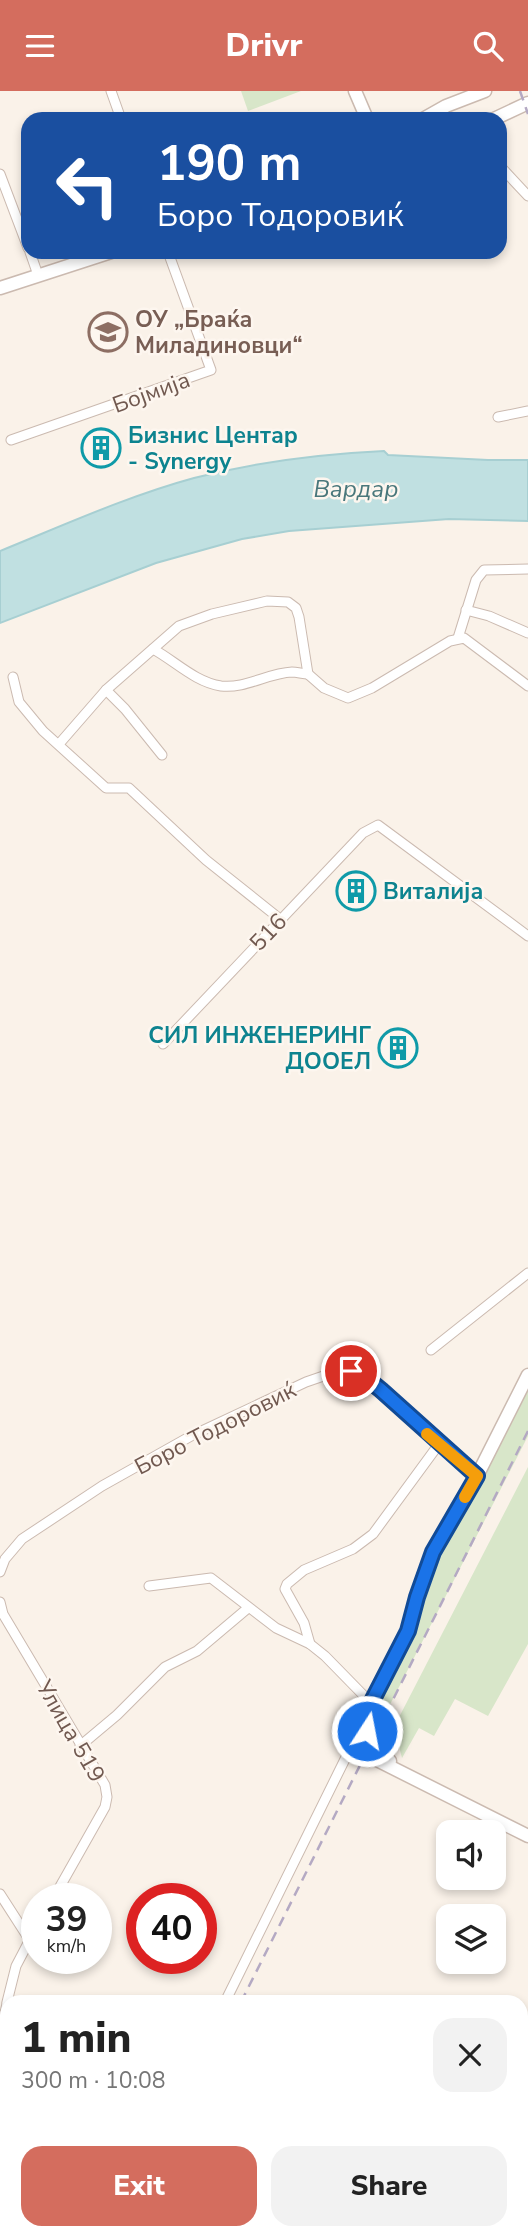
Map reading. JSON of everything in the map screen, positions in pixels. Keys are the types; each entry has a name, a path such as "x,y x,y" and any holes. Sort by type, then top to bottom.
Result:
{"street":[{"path":"111,91 118,112"},
{"path":"355,91 364,112"},
{"path":"435,112 485,91"},
{"path":"507,113 528,103"},
{"path":"0,174 21,229"},
{"path":"507,174 528,196"},
{"path":"32,259 38,275"},
{"path":"0,288 89,259"},
{"name":"Бојмија","path":"11,440 211,370 171,259"},
{"path":"498,417 528,411"},
{"path":"458,638 476,580 484,570 528,569"},
{"path":"59,744 106,689 179,626 212,614 267,601 288,602 296,608 299,617 308,674"},
{"path":"466,610 489,615 528,633"},
{"path":"153,649 213,684 246,684 290,672 308,674 324,688 348,698 372,688 458,638 468,640 528,687"},
{"path":"13,677 19,702 43,731 106,788 130,788 206,860 280,919"},
{"path":"106,689 162,755"},
{"name":"516","path":"163,1044 363,833 378,825 528,936"},
{"path":"430,1350 528,1273"},
{"name":"Боро Тодоровиќ","path":"0,1572 5,1559 22,1539 102,1486 191,1436 306,1382 338,1371 360,1373 477,1476"},
{"path":"228,1995 408,1631 433,1552 477,1476 528,1375"},
{"path":"310,1644 304,1623 285,1589 287,1584 304,1570 353,1549 373,1534 439,1444"},
{"path":"149,1586 204,1577 211,1579 276,1628 310,1644 371,1703"},
{"name":"Улица 519","path":"0,1602 3,1614 105,1785 105,1807 62,1883"},
{"path":"80,1745 117,1715 165,1667 197,1651 248,1608"},
{"path":"371,1703 367,1731 373,1744 397,1769"},
{"path":"352,1744 373,1744"},
{"path":"352,1744 528,1836"},
{"path":"0,1894 21,1927"},
{"path":"9,1995 21,1956"}],"green space":[{"path":"241,91 301,91 248,111"},
{"path":"528,1383 528,1436 381,1722 373,1704 433,1567"},
{"path":"528,1467 528,1644 488,1716 455,1699 434,1736 419,1728 402,1758 394,1727"}],"water":[{"name":"Вардар","path":"384,451 388,455 528,460 528,521 449,519 289,531 242,539 156,563 0,623 0,551 120,502 194,478 288,460"}],"railway":[{"path":"520,91 528,114"},
{"path":"245,1995 528,1431"}],"slow traffic":[{"path":"427,1434 477,1476 465,1497"}],"place":[{"name":"ОУ „Браќа Миладиновци“","path":"108,332"},
{"name":"Бизнис Центар - Synergy","path":"101,448"},
{"name":"Виталија","path":"356,891"},
{"name":"СИЛ ИНЖЕНЕРИНГ ДООЕЛ","path":"398,1048"}],"route":[{"path":"351,1371 360,1373 381,1390 477,1476 433,1552 408,1631 371,1703 367,1731"}]}
